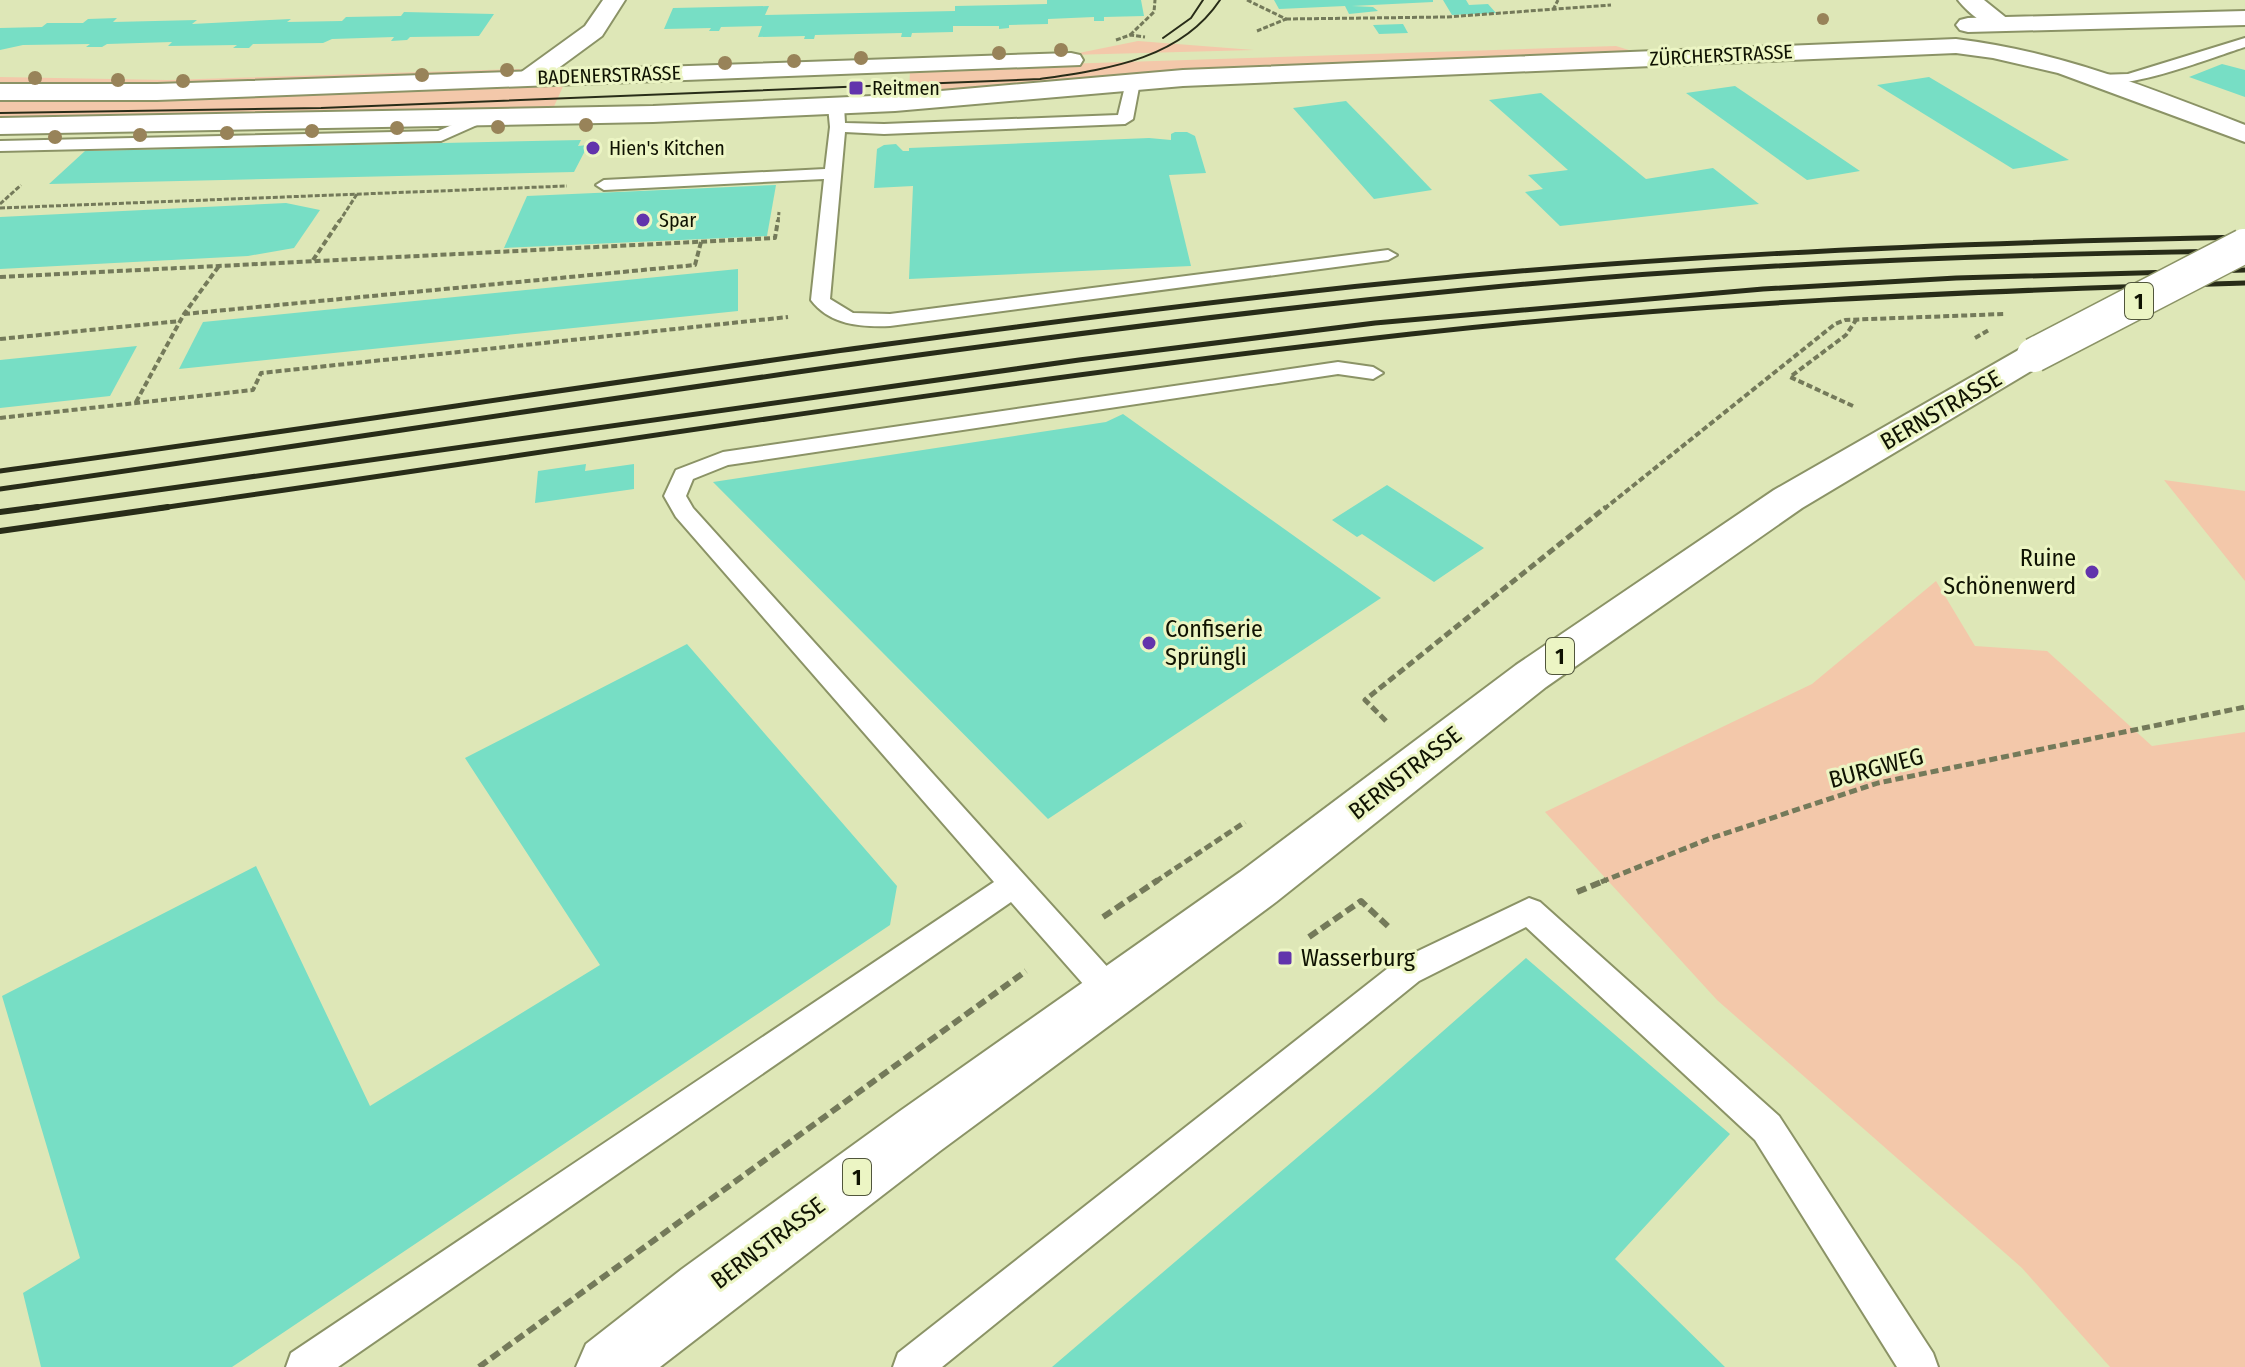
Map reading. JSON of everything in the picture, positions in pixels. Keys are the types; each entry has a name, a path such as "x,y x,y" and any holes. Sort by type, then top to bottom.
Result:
{"main road":[{"path":"529,78 594,31 614,0"},
{"path":"1969,0 2002,24 2009,51"},
{"name":"ZÜRCHERSTRASSE","path":"1142,57 1695,40 2002,24 2245,18"},
{"path":"2072,23 2058,38 2055,50 2086,75"},
{"name":"ZÜRCHERSTRASSE","path":"1183,78 1941,46 2009,51 2086,75 2245,134"},
{"name":"BADENERSTRASSE","path":"0,92 157,92 1095,59"},
{"name":"BADENERSTRASSE","path":"0,126 480,118 837,117 1183,78"},
{"name":"BERNSTRASSE","path":"609,1367 704,1291 1258,887 1544,667 1788,499 2034,355 2245,245"}],"lane":[{"path":"2086,75 2129,78 2245,42"},
{"path":"2227,48 2245,54"},
{"path":"1133,82 1125,119 884,129 837,117 820,300 831,313 856,321 890,320 1388,255"},
{"path":"0,146 441,136 480,118"},
{"path":"604,185 834,174"},
{"path":"1110,992 684,512 675,496 684,475 723,459 1338,368 1373,373"},
{"path":"305,1367 1014,884"},
{"path":"912,1367 1408,971 1529,911 1767,1128 1919,1367"}],"path":[{"path":"1130,35 1154,12 1155,0"},
{"path":"1247,0 1286,19"},
{"path":"1553,11 1558,0"},
{"path":"1256,31 1286,19 1447,17 1611,5"},
{"path":"0,277 775,238 785,176"},
{"path":"0,208 604,185"},
{"path":"312,261 357,194"},
{"path":"184,314 695,265 701,242"},
{"path":"136,403 184,314 219,266"},
{"path":"0,418 253,390 261,373 831,313"},
{"path":"1387,722 1365,700 1835,324 1857,319 1985,314"},
{"path":"1857,319 1846,335 1790,377 1861,410"},
{"path":"0,339 180,321"},
{"name":"BURGWEG","path":"1529,911 1711,838 1878,783 2245,707"},
{"path":"1309,937 1361,901 1426,962"}],"shaded area":[{"path":"1138,41 1254,50 1069,55"},
{"path":"1616,46 1632,51 909,97 910,69"},
{"path":"520,69 517,73 141,87 0,83 0,77 168,80"},
{"path":"565,82 552,111 0,120 0,101"},
{"path":"2164,480 2245,491 2245,581"},
{"path":"1936,581 1975,646 2047,651 2152,746 2245,732 2245,1367 2110,1367 2022,1268 1717,1000 1545,812 1812,684"}],"building":[{"path":"1047,0 1141,0 1144,16 1104,17 1104,21 1094,21 1094,17 1048,19 1048,24 1009,25 1009,28 999,29 999,26 953,26 953,32 912,33 911,37 901,37 902,33 815,35 814,39 804,39 805,36 758,37 762,26 721,27 719,31 709,31 711,28 664,29 673,8 769,6 765,15 955,11 955,6 1047,4"},
{"path":"1274,0 1433,2 1352,6 1373,7 1378,11 1349,14 1345,6 1279,9"},
{"path":"1443,0 1466,0 1469,5 1488,4 1496,13 1452,15"},
{"path":"404,12 494,14 479,36 410,37 391,41 394,37 332,39 323,43 253,44 249,48 233,48 237,45 168,46 172,42 107,44 102,47 86,47 90,44 23,45 0,50 0,28 83,23 88,19 117,18 113,22 197,20 192,24 291,19 287,22 342,21 346,17 401,16"},
{"path":"1403,24 1408,33 1379,34 1373,25"},
{"path":"2222,64 2245,70 2245,97 2189,77"},
{"path":"1929,77 2069,160 2013,169 1877,85"},
{"path":"1735,86 1860,171 1807,180 1686,93"},
{"path":"1541,93 1646,179 1713,168 1759,204 1560,226 1525,192 1543,189 1528,175 1568,170 1489,100"},
{"path":"1346,101 1432,190 1374,199 1293,108"},
{"path":"1171,134 1195,136 1206,173 1169,175 1191,266 909,279 913,186 874,188 877,149 884,145 896,144 903,151 909,151 909,148 1149,138 1171,140"},
{"path":"581,140 578,146 588,145 574,172 49,184 85,151"},
{"name":"Spar","path":"776,185 767,236 504,248 527,196"},
{"path":"286,203 320,210 294,248 248,256 0,269 0,217"},
{"path":"738,269 738,311 179,369 203,322"},
{"path":"137,346 110,396 0,408 0,360"},
{"path":"1123,414 1381,598 1048,819 713,482 1106,422"},
{"path":"586,464 585,471 634,464 634,489 535,503 538,471"},
{"path":"1387,485 1484,548 1434,582 1362,534 1357,537 1332,520"},
{"path":"687,644 897,886 890,925 232,1367 41,1367 23,1293 80,1258 2,996 256,866 370,1106 600,965 465,758"},
{"path":"1526,958 1730,1134 1615,1259 1725,1367 1052,1367 1375,1091"}],"tram line":[{"path":"1163,38 1191,18 1203,0"},
{"path":"0,113 321,108 1040,79 1116,65 1163,49 1204,20 1220,0"}],"railway":[{"path":"0,471 815,354 1305,292 1539,269 1774,254 2010,243 2245,237"},
{"path":"0,489 913,356 1463,290 1658,273 1854,262 2245,251"},
{"path":"26,509 1079,360 1375,323 1763,289 1956,278 2245,270"},
{"path":"154,509 939,394 1411,334 1723,306 2245,283"},
{"path":"26,509 38,507"},
{"path":"154,509 168,507"},
{"path":"0,512 26,509"},
{"path":"0,531 154,509"}],"place":[{"name":"Reitmen","path":"856,88"},
{"name":"Hien's Kitchen","path":"593,148"},
{"name":"Spar","path":"643,220"},
{"name":"Ruine Schönenwerd","path":"2092,572"},
{"name":"Confiserie Sprüngli","path":"1149,643"},
{"name":"Wasserburg","path":"1285,958"}]}
